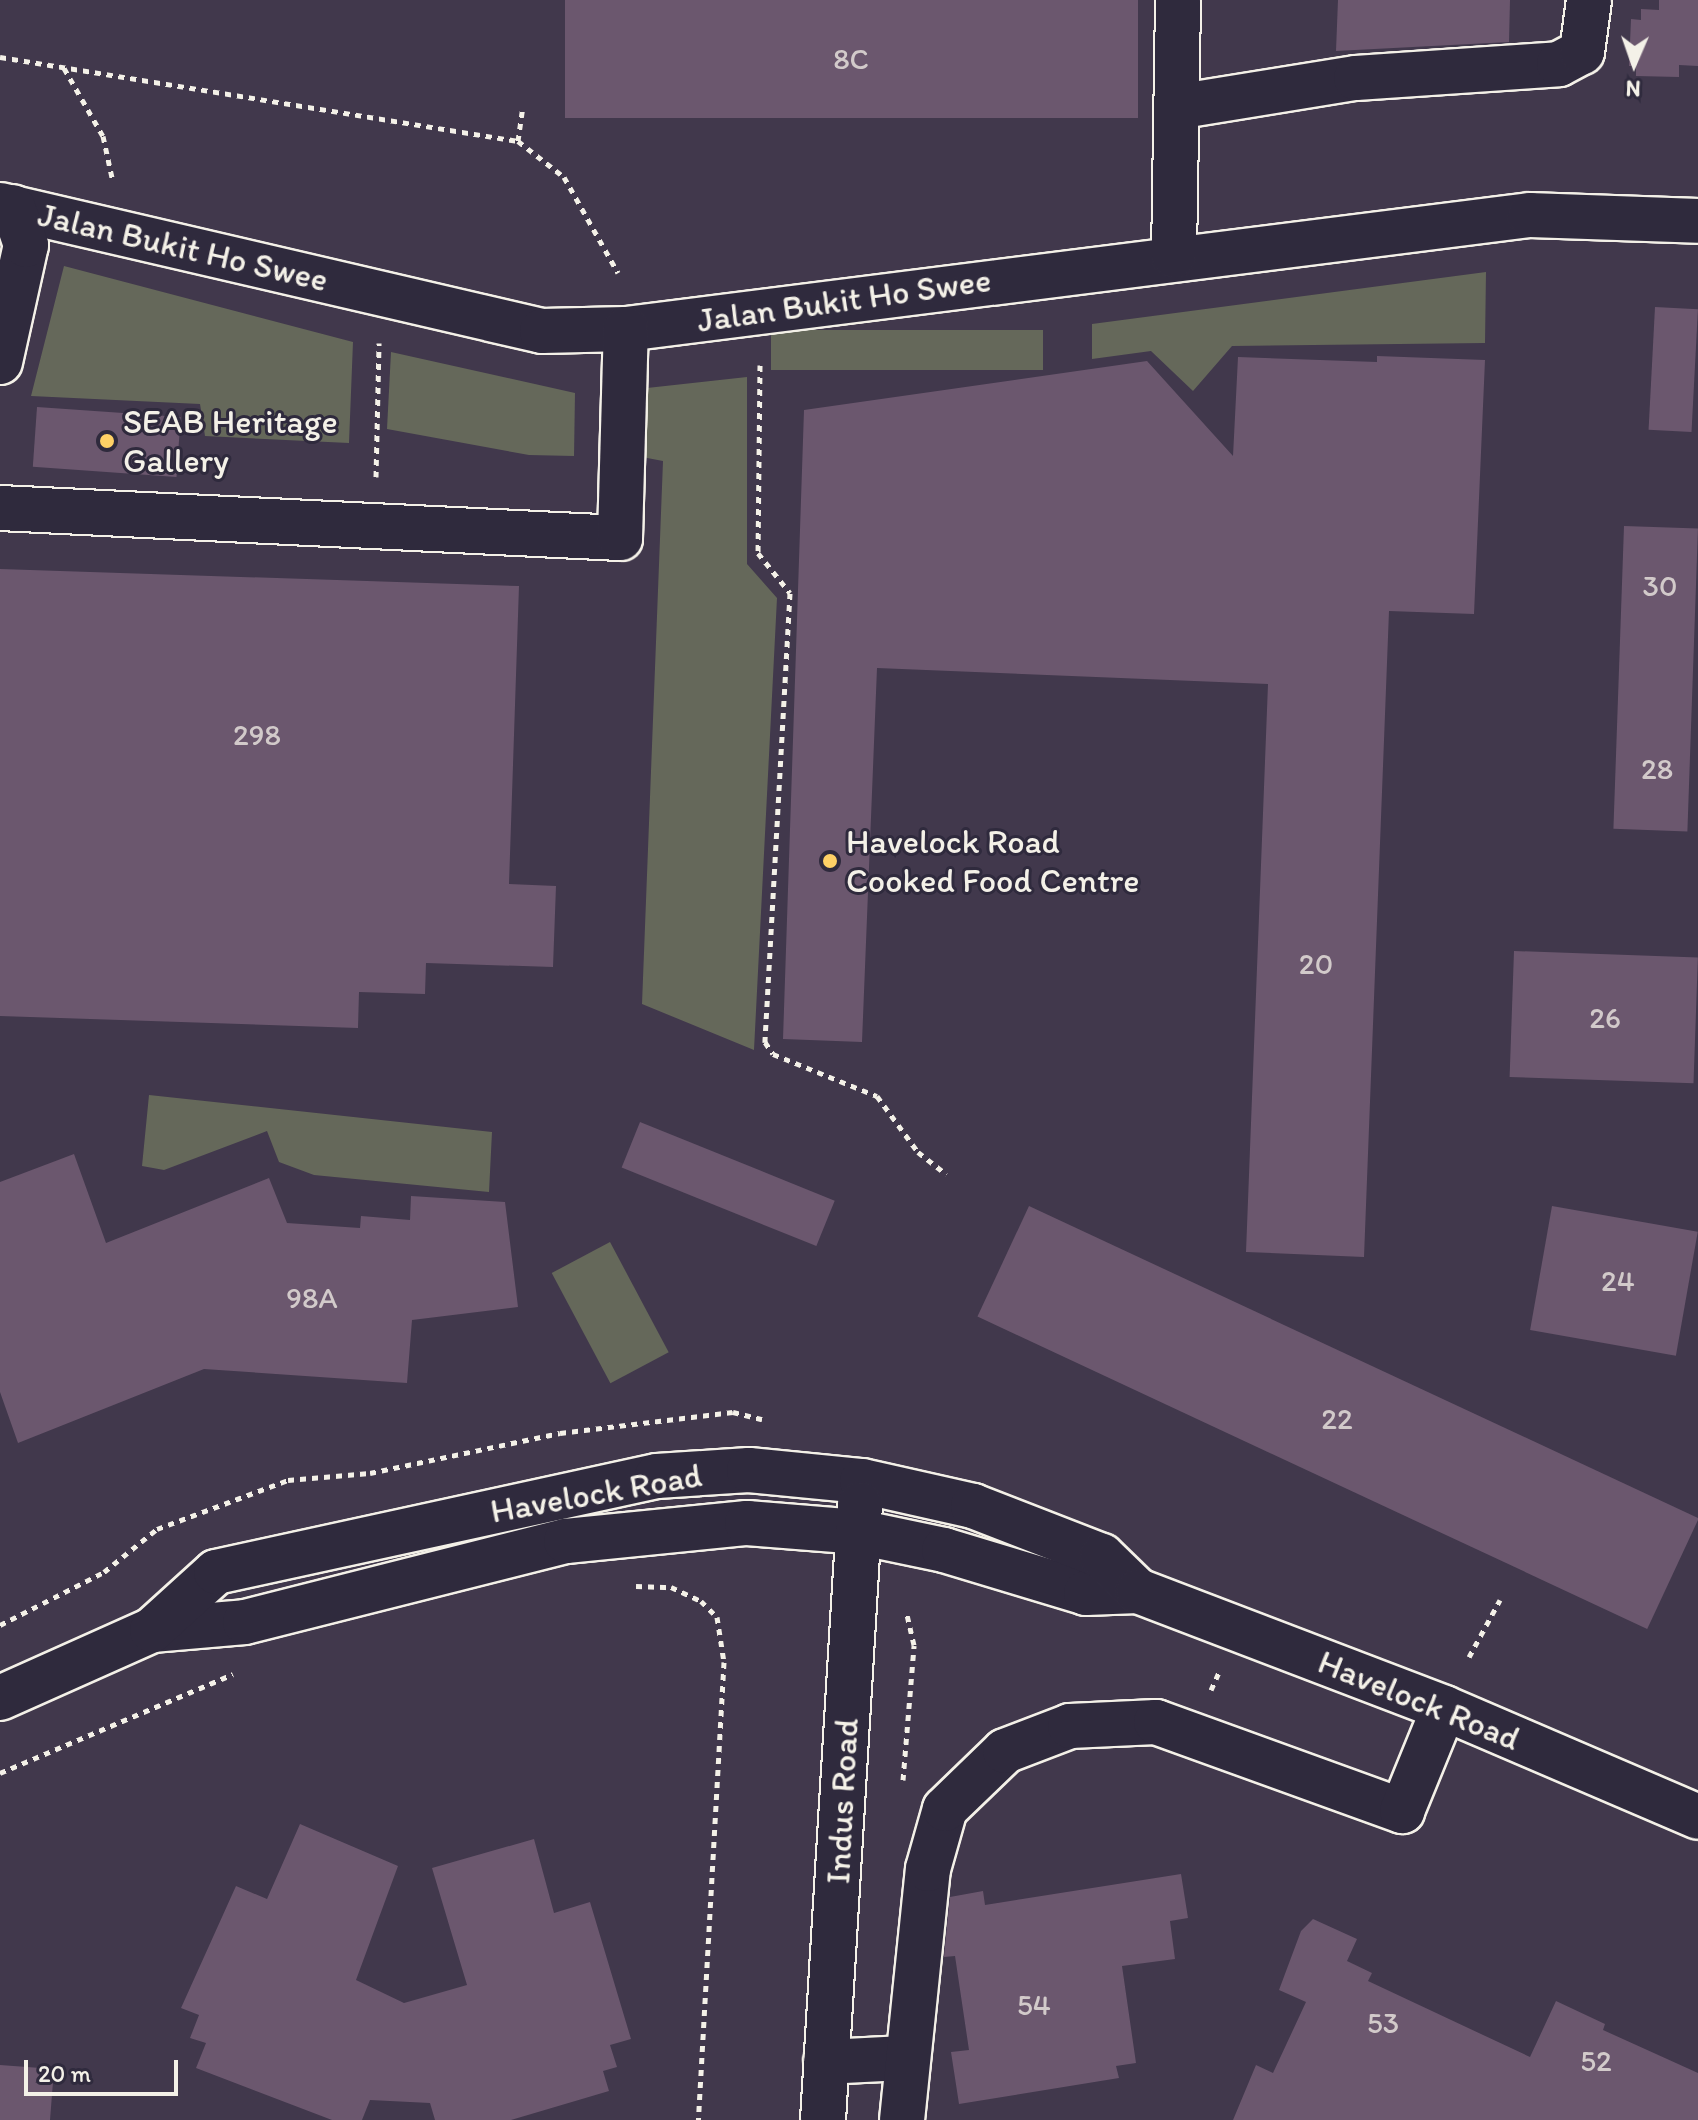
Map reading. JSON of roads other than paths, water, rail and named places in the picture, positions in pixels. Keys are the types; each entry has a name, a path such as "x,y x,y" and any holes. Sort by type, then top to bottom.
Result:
{"street":[{"path":"1174,256 1178,0"},
{"path":"1176,107 1356,78 1559,64 1582,52 1589,0"},
{"path":"0,362 26,245 7,206"},
{"name":"Jalan Bukit Ho Swee","path":"7,206 542,331 626,329 1174,256 1530,215 1698,221"},
{"path":"0,508 620,538 626,329"},
{"name":"Havelock Road","path":"0,1698 152,1630 216,1572 657,1476 749,1470 862,1481 973,1506 1102,1556 1138,1591"},
{"name":"Indus Road","path":"823,2120 862,1481"},
{"name":"Havelock Road","path":"152,1630 245,1622 566,1541 747,1523 858,1532 944,1550 1086,1593 1138,1591 1444,1708 1698,1817"},
{"path":"902,2120 906,2058 928,1869 945,1809 1005,1751 1070,1726 1156,1722 1402,1811 1444,1708"},
{"path":"826,2062 906,2058"}],"place":[{"name":"SEAB Heritage Gallery","path":"107,441"},
{"name":"Havelock Road Cooked Food Centre","path":"830,861"}]}
